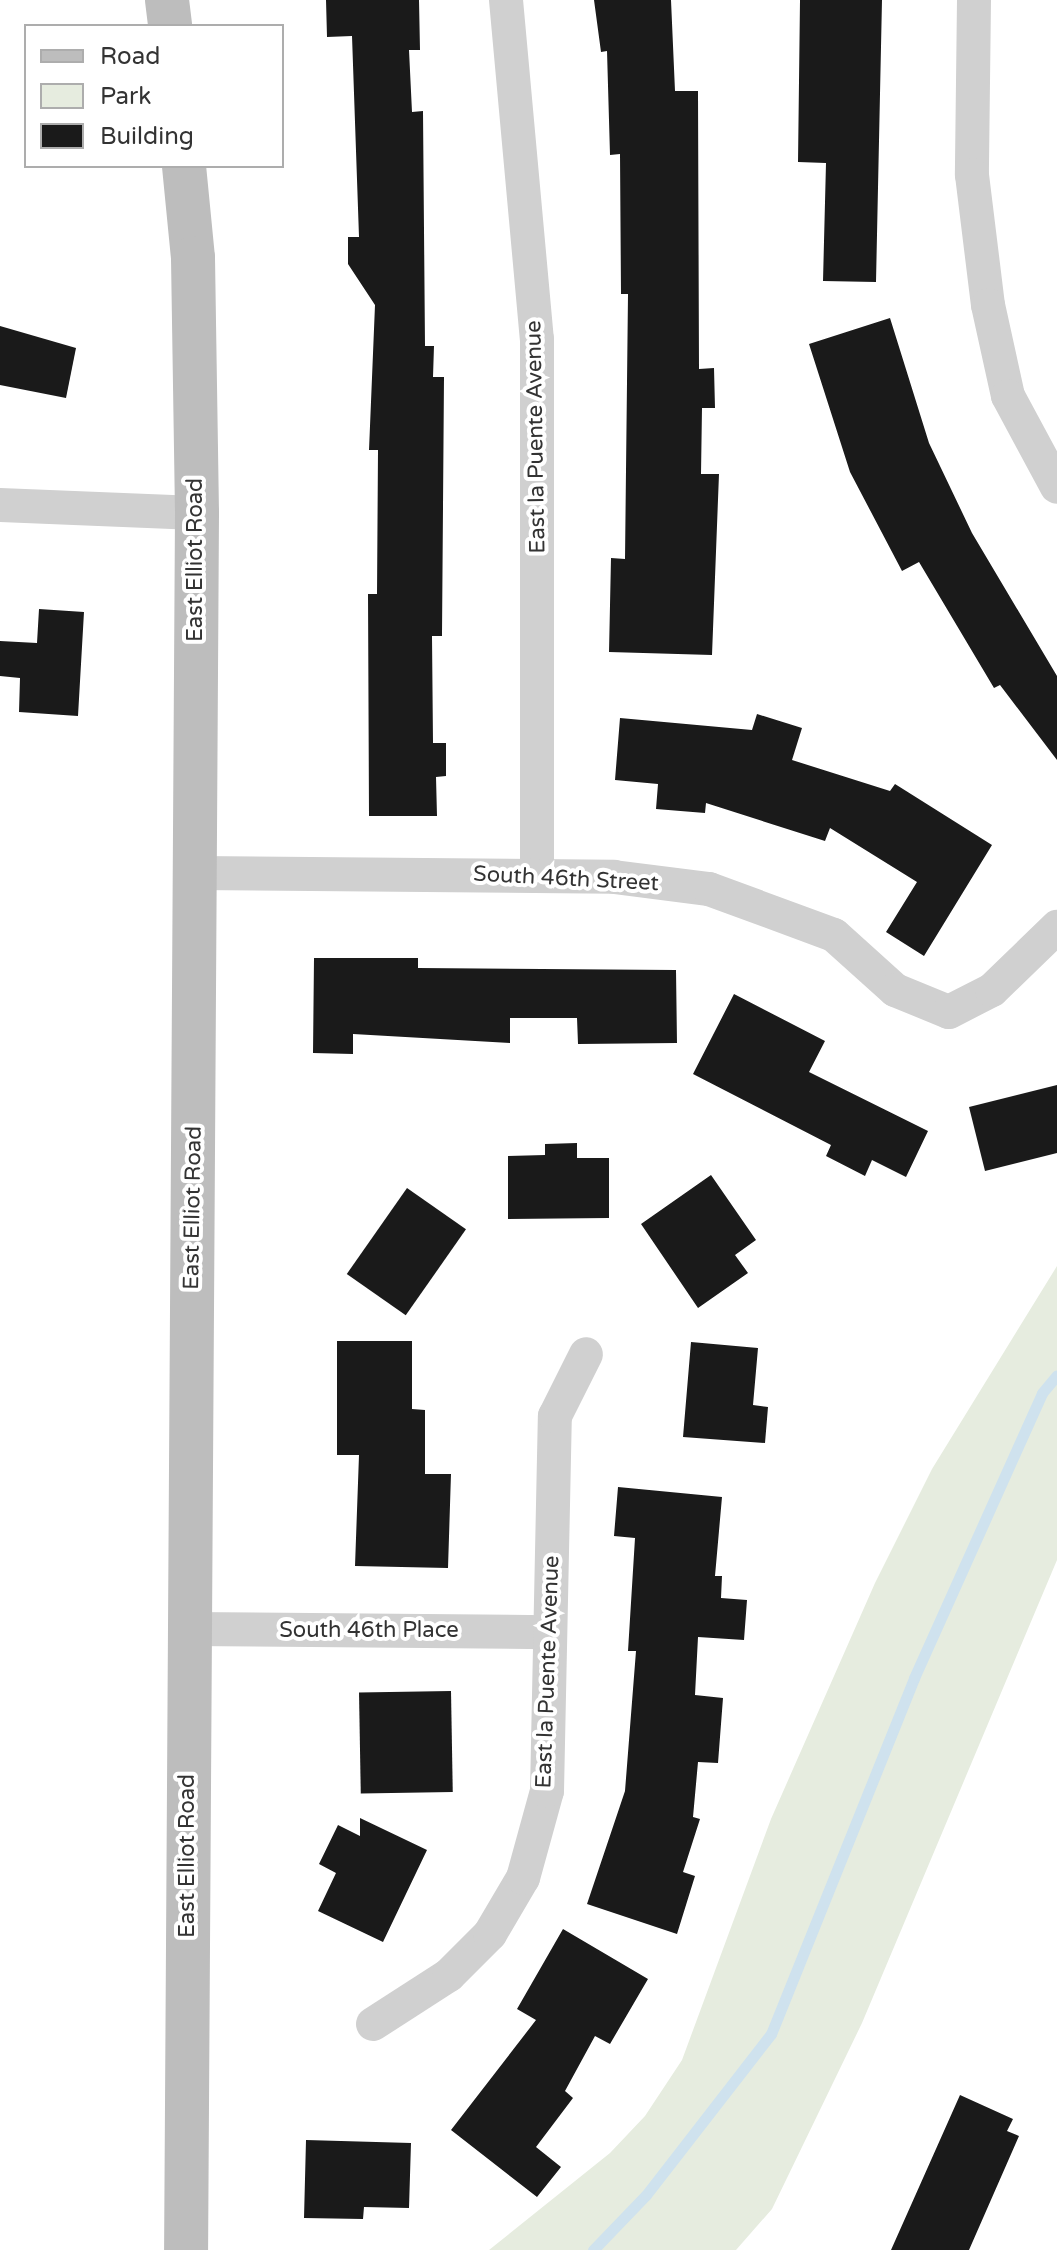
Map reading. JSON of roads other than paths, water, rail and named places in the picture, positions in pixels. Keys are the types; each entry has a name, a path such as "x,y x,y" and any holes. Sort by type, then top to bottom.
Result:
{"main road":[{"path":"167,0 170,24"},
{"name":"East Elliot Road","path":"184,168 193,258 197,513 186,2250"}],"street":[{"name":"East la Puente Avenue","path":"506,0 537,339 537,875"},
{"path":"974,0 972,175 988,305 1008,396 1057,487"},
{"path":"0,505 197,513"},
{"name":"South 46th Street","path":"196,873 537,875 641,880 763,905 834,935 895,990 949,1012 992,990 1057,927"},
{"name":"East la Puente Avenue","path":"373,2024 449,1975 490,1934 523,1878 547,1791 555,1416 586,1354"},
{"name":"South 46th Place","path":"189,1629 550,1632"}],"waterway":[{"path":"593,2250 646,2195 771,2034 914,1678 1042,1393 1057,1375"}]}
